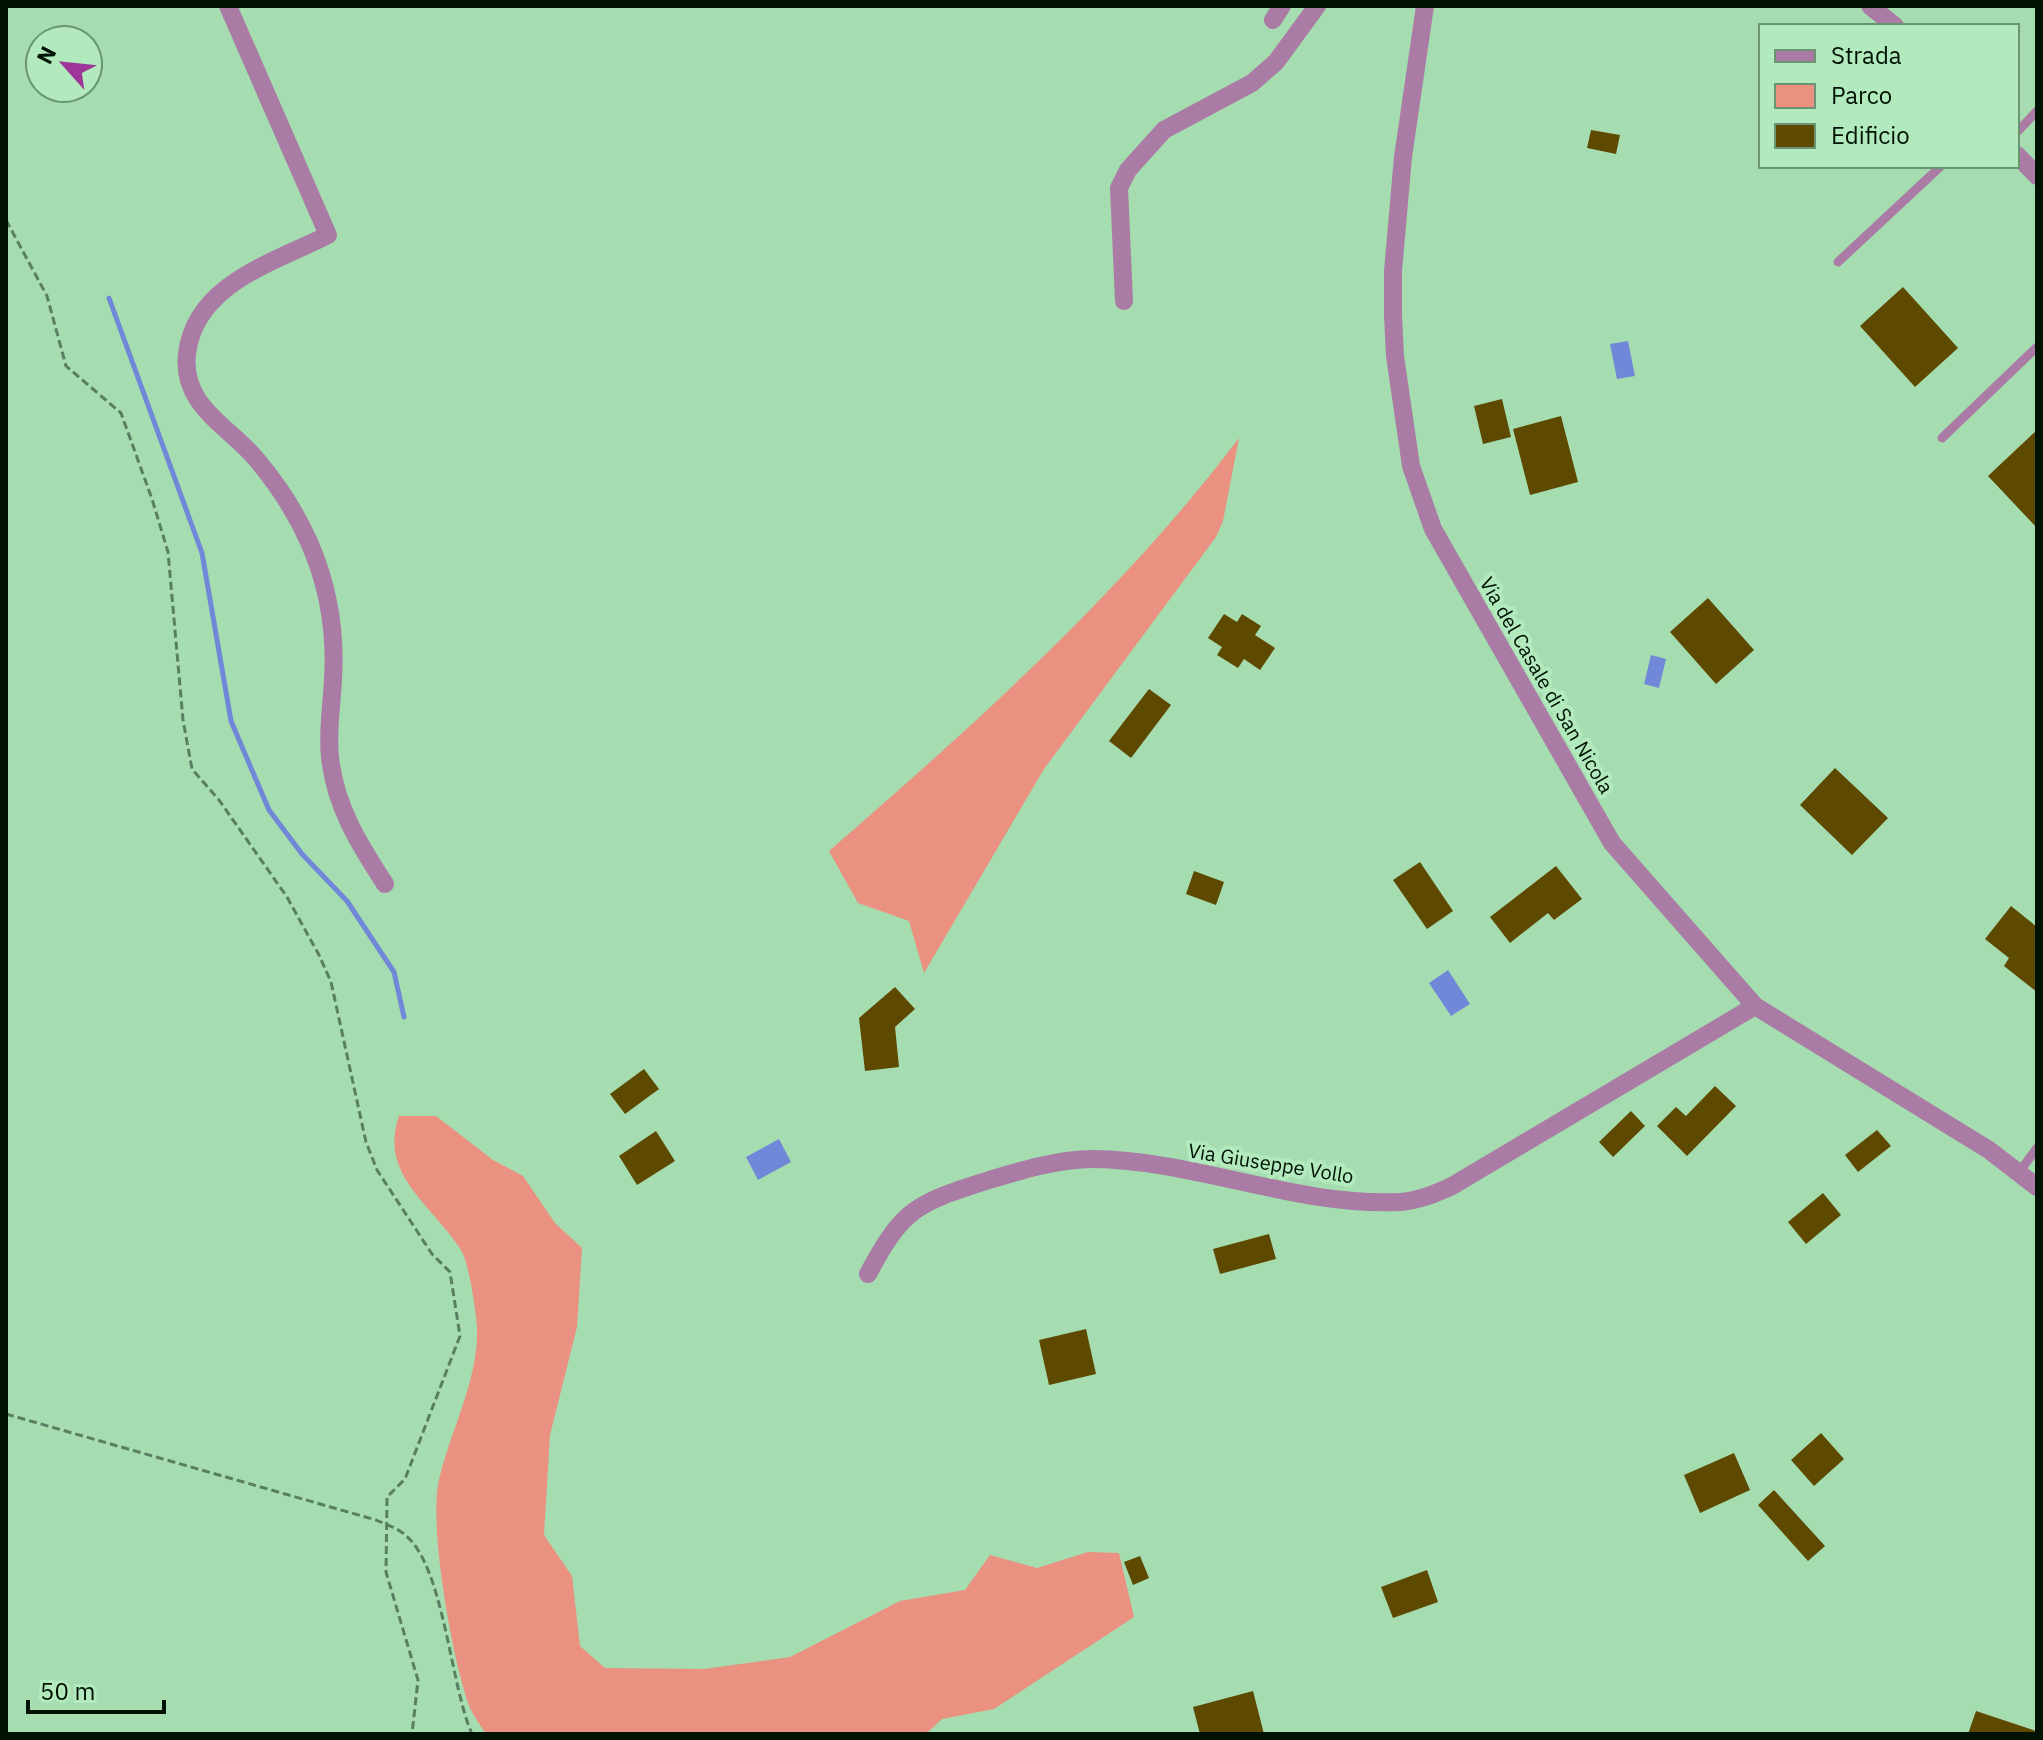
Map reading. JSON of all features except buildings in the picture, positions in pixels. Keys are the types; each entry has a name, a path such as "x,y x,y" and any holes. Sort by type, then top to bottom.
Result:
{"street":[{"path":"228,6 328,235 228,286 211,299 192,331 187,371 202,407 260,463 293,510 311,546 326,592 333,630 329,745 332,772 346,819 385,884"},
{"path":"1124,301 1119,188 1128,170 1164,130 1252,83 1276,62 1317,6"},
{"name":"Via del Casale di San Nicola","path":"1425,6 1403,157 1393,271 1395,356 1411,466 1433,529 1612,843 1755,1006 2020,1171 2037,1187"},
{"path":"1870,6 1892,24"},
{"path":"2019,157 2037,176"},
{"name":"Via Giuseppe Vollo","path":"868,1274 892,1231 924,1203 1024,1169 1092,1159 1200,1173 1338,1199 1401,1202 1425,1198 1452,1186 1755,1006"}],"lane":[{"path":"2019,130 2037,111"},
{"path":"1838,262 1939,168"},
{"path":"1942,438 2037,347"},
{"path":"2020,1171 2037,1148"}],"path":[{"path":"6,220 47,296 66,366 121,413 152,499 168,552 183,720 192,769 219,800 287,897 319,955 331,982 366,1142 377,1170 432,1254 450,1272 460,1336 405,1479 387,1497 386,1572 418,1680 412,1734"},
{"path":"6,1414 386,1525 406,1535 425,1561 445,1631 461,1711 472,1734"}],"green space":[{"path":"1239,438 1223,521 1216,537 1044,769 924,973 909,921 858,903 829,851 1045,655 1146,550"},
{"path":"399,1116 436,1116 493,1160 523,1176 555,1223 582,1248 577,1327 550,1435 544,1535 572,1576 580,1646 605,1668 704,1669 790,1657 900,1601 965,1590 990,1555 1037,1568 1088,1552 1119,1553 1134,1617 994,1709 942,1719 926,1734 486,1734 470,1708 456,1660 439,1560 436,1501 444,1462 469,1386 476,1347 475,1310 461,1250 402,1172 394,1137"}],"water":[{"path":"1628,341 1635,376 1617,379 1610,344"},
{"path":"1651,655 1666,659 1659,688 1644,684"},
{"path":"1448,970 1470,1004 1451,1016 1429,983"},
{"path":"779,1139 791,1162 758,1180 746,1157"}],"waterway":[{"path":"109,298 202,553 231,721 269,810 302,854 347,901 394,972 404,1017"}]}
